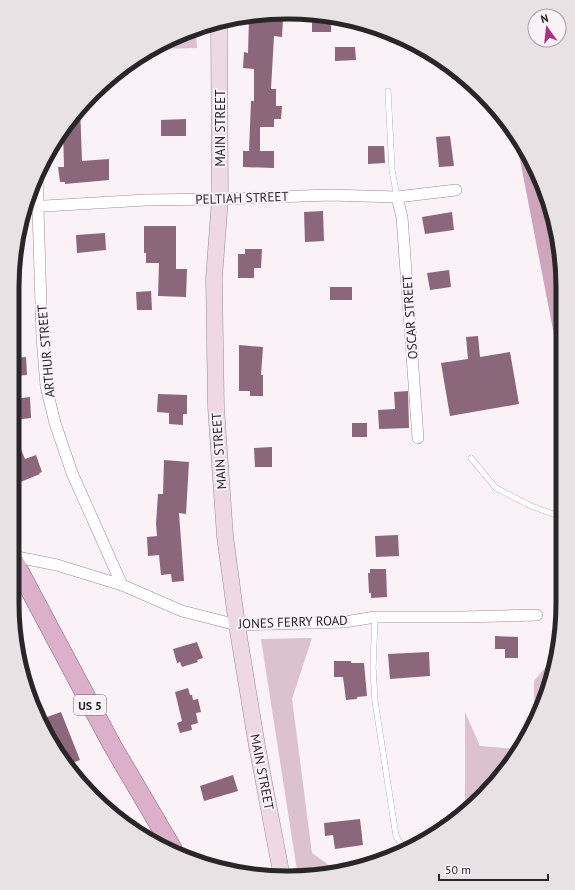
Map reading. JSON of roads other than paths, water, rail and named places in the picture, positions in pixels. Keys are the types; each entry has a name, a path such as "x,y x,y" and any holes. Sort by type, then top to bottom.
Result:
{"main road":[{"name":"MAIN STREET","path":"219,28 220,199 214,278 216,407 225,536 237,625 257,746 281,871"},
{"name":"US 5","path":"19,570 109,738 170,843"}],"street":[{"name":"PELTIAH STREET","path":"33,206 146,200 330,195 397,197 456,190"},
{"name":"OSCAR STREET","path":"397,197 402,225 418,438"},
{"name":"ARTHUR STREET","path":"33,206 46,386 55,423 72,473 122,584"},
{"name":"JONES FERRY ROAD","path":"19,558 57,565 122,584 182,611 237,625 345,622 375,617 463,618 537,615"}],"lane":[{"path":"388,91 392,170 397,197"},
{"path":"470,458 496,488 532,506 556,515"},
{"path":"375,617 373,668 375,701 396,836 402,845"}]}
